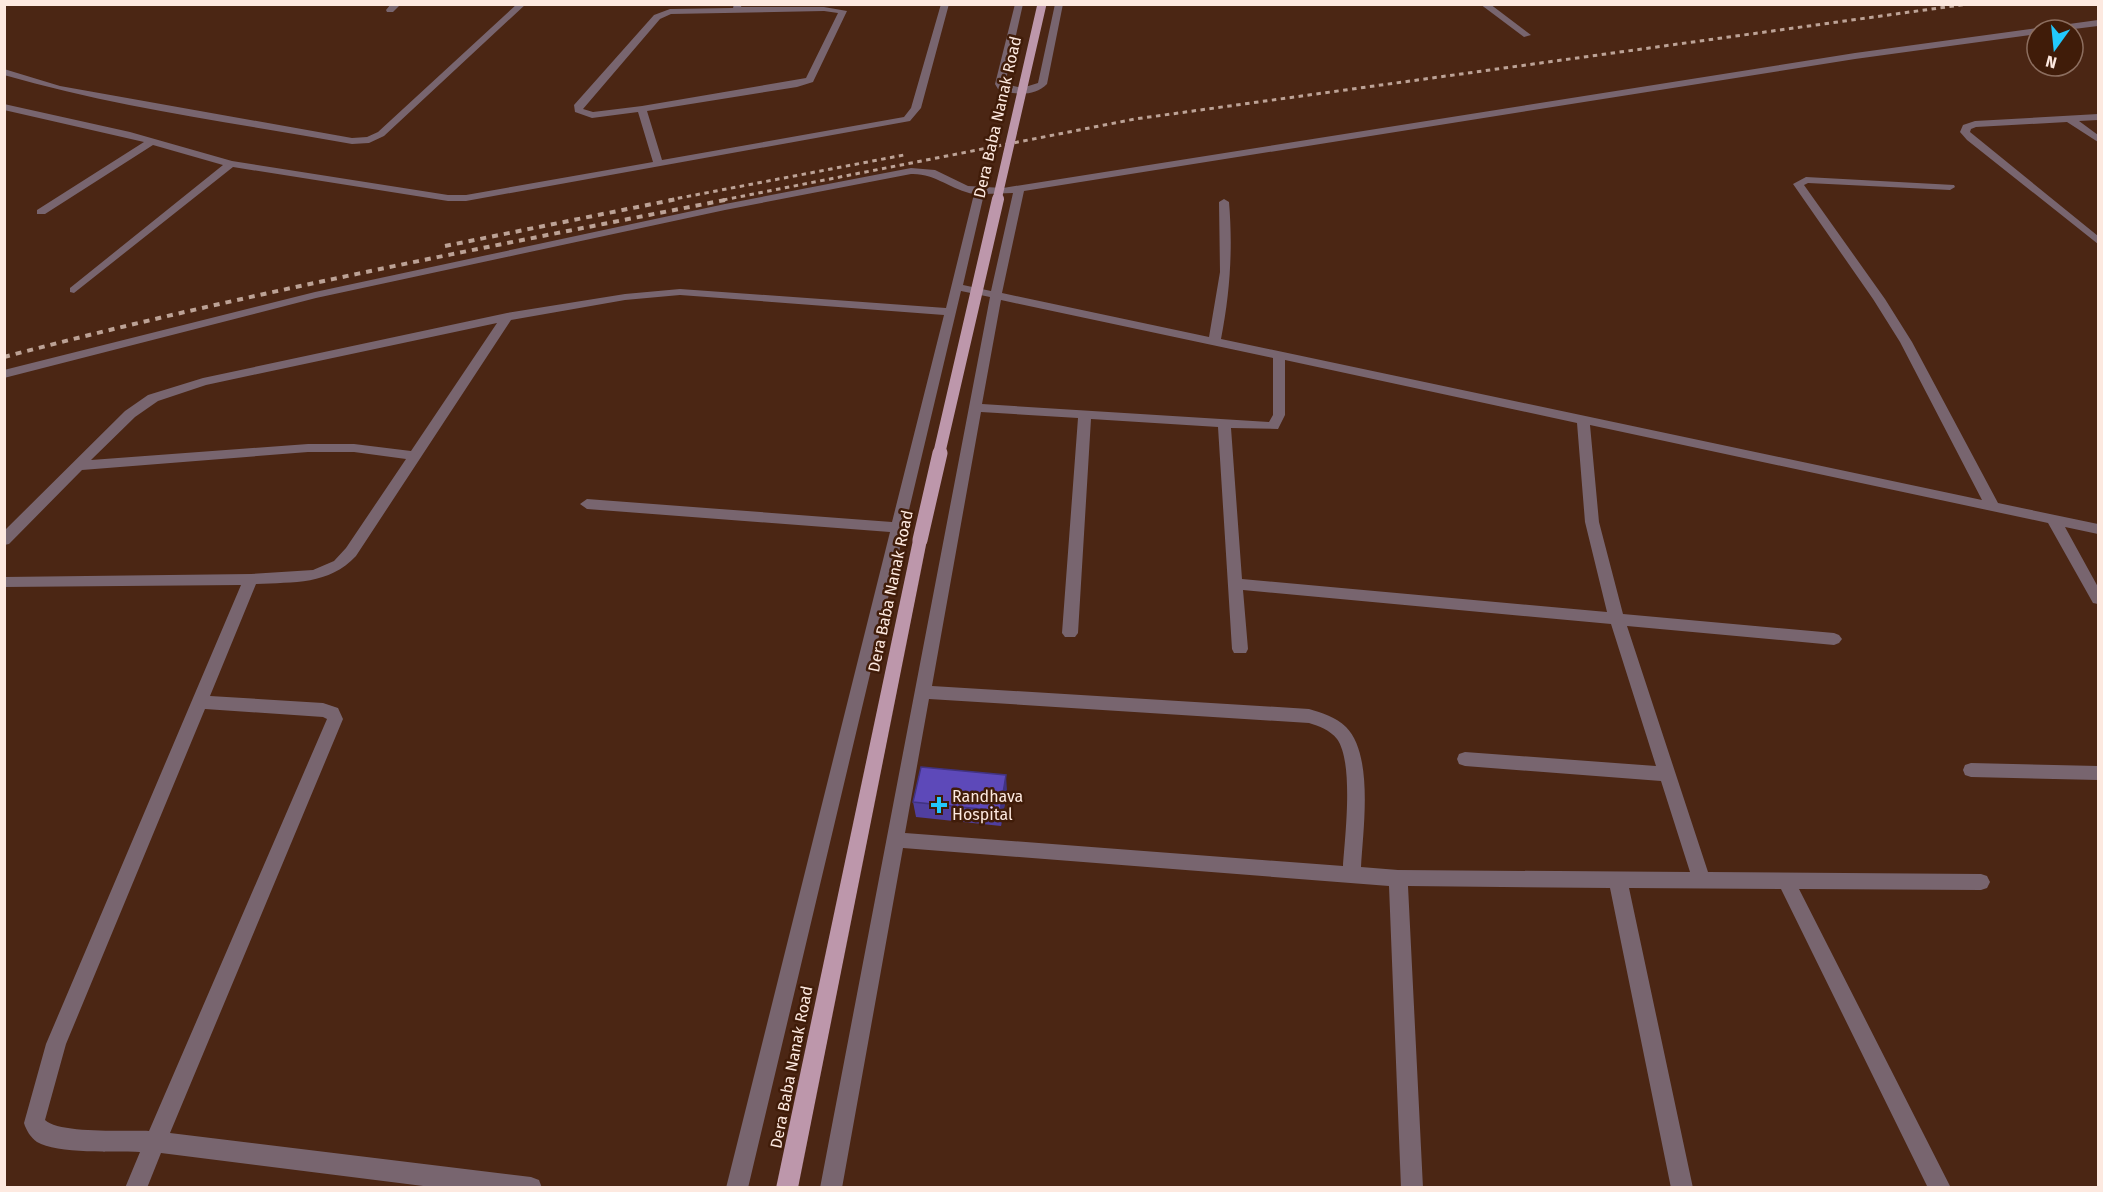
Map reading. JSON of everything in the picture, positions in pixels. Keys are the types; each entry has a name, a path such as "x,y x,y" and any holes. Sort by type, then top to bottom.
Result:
{"main road":[{"name":"Dera Baba Nanak Road","path":"787,1188 920,540 1042,4"}],"street":[{"path":"5,73 59,88 126,101 352,141 369,140 381,134 522,4"},
{"path":"4,107 152,141 231,164 457,198 477,197 658,162 907,119 916,108 945,4"},
{"path":"1019,4 1000,84 1001,87 1010,90 1037,89 1042,84 1059,4"},
{"path":"1484,4 1527,35"},
{"path":"737,7 843,11 810,80 642,109 592,115 579,110 579,105 657,17 670,12 737,7"},
{"path":"4,374 315,295 713,210 911,171 936,172 953,185 980,191 1019,189 1854,56 2025,33"},
{"path":"642,109 658,162"},
{"path":"2098,117 1975,124 1966,127 1965,132 2098,241"},
{"path":"2070,119 2098,139"},
{"path":"41,212 152,141"},
{"path":"74,290 231,164"},
{"path":"1950,187 1806,180 1798,184 1879,299 1906,342 1993,507"},
{"path":"831,1188 996,295 1019,189"},
{"path":"738,1188 980,191"},
{"path":"1214,342 1225,296 1228,259 1224,202"},
{"path":"957,287 2098,529"},
{"path":"8,532 130,414 153,398 203,382 507,317 626,297 680,292 951,312"},
{"path":"4,582 251,579 314,575 339,565 351,552 507,317"},
{"path":"975,408 1272,426 1280,415 1279,355"},
{"path":"1070,633 1085,414"},
{"path":"1583,420 1592,522 1617,621 1702,880"},
{"path":"1224,424 1240,649"},
{"path":"78,466 308,448 354,448 415,456"},
{"path":"586,504 899,528"},
{"path":"2053,519 2098,599"},
{"path":"251,579 56,1044 34,1122 44,1134 71,1139 157,1142 531,1188"},
{"path":"1235,584 1617,621 1834,639"},
{"path":"922,692 1308,716 1328,721 1345,737 1354,758 1352,874"},
{"path":"136,1188 335,719 332,713 323,710 200,702"},
{"path":"1465,759 1668,774"},
{"path":"1971,770 2098,773"},
{"path":"895,840 1398,878 1981,882"},
{"path":"1398,878 1412,1188"},
{"path":"1618,880 1682,1188"},
{"path":"1786,881 1940,1188"}],"building":[{"path":"921,767 1006,775 1000,811 913,802"}],"railway":[{"path":"723,200 1135,119 1968,4"},
{"path":"669,200 904,155"},
{"path":"445,246 677,199"},
{"path":"4,357 275,292 730,199"}],"place":[{"name":"Randhava Hospital","path":"939,805"}]}
